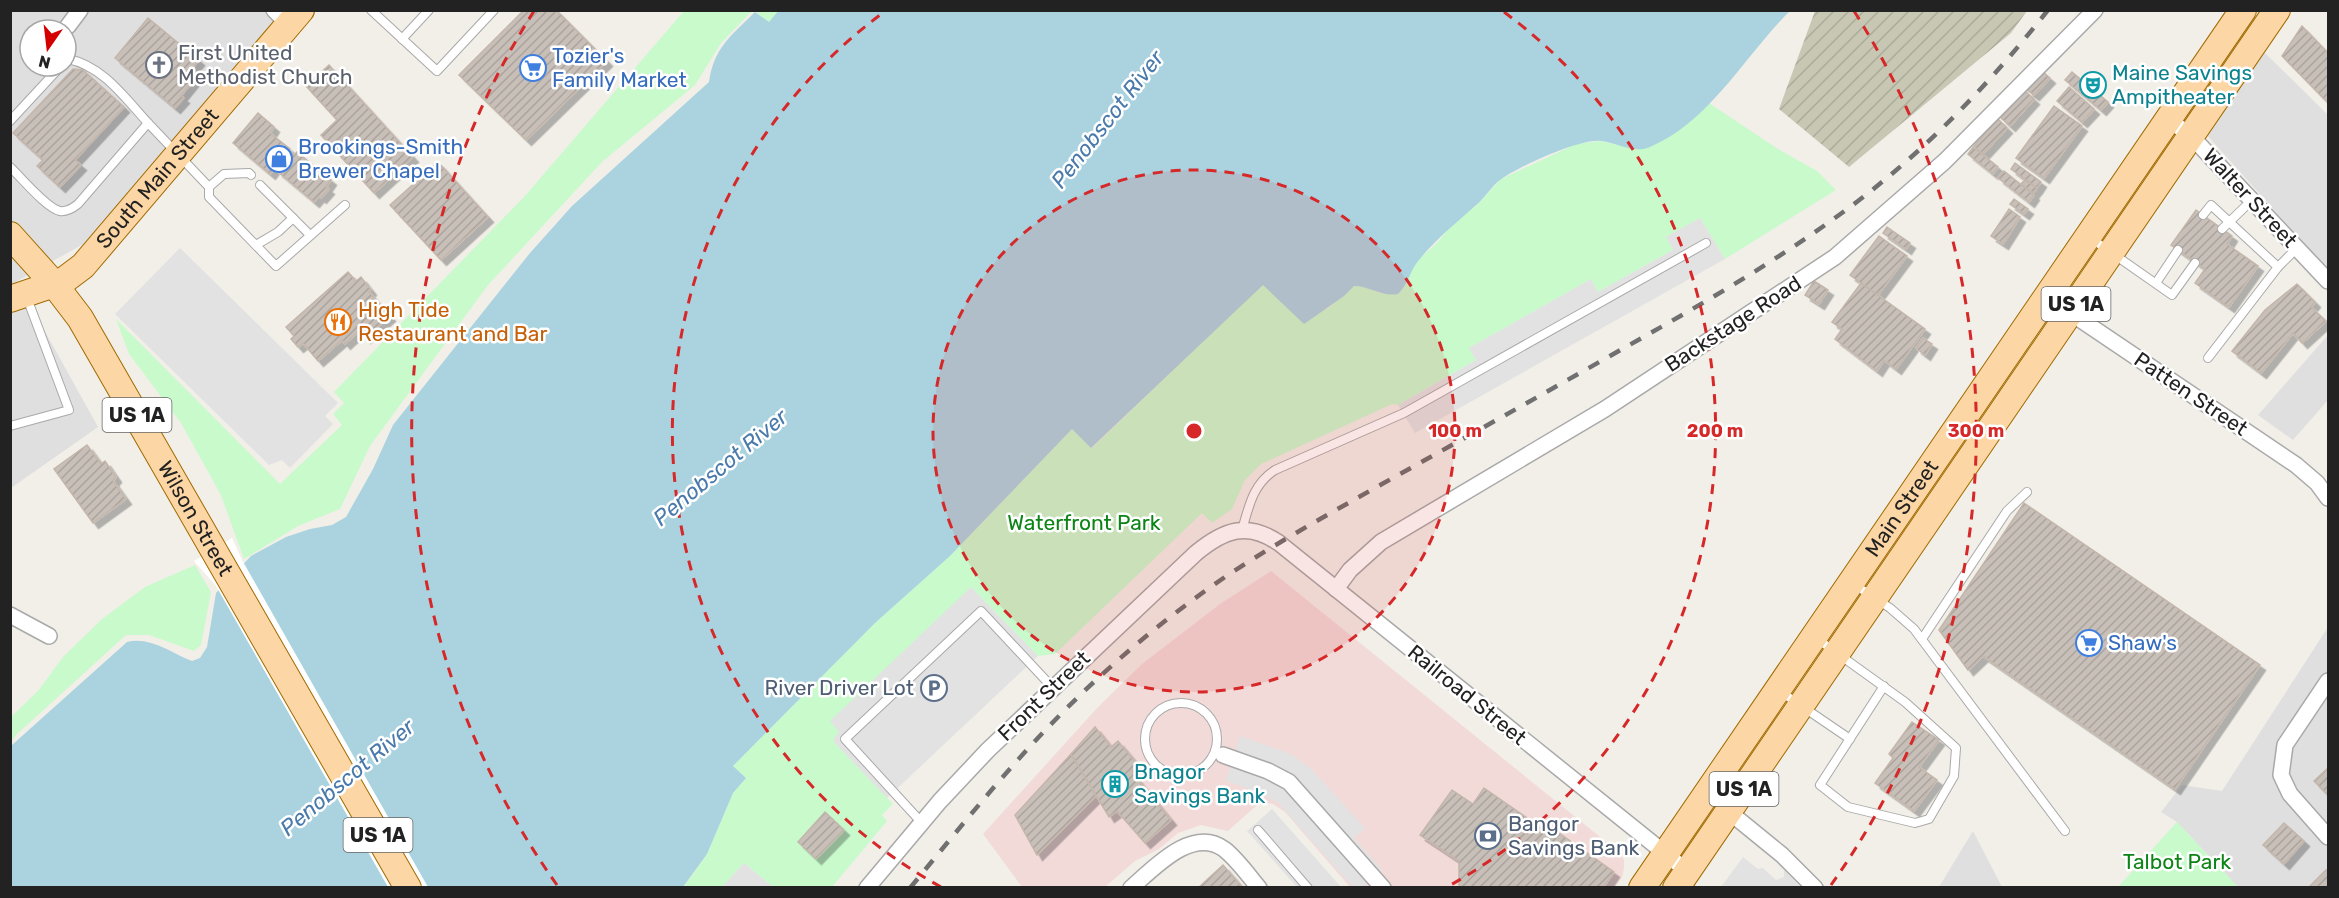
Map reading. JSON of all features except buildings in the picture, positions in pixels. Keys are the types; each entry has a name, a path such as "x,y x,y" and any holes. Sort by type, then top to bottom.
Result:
{"main road":[{"name":"Main Street","path":"1642,888 2243,10"},
{"name":"Main Street","path":"1682,880 2277,10"},
{"name":"South Main Street","path":"18,297 54,284 83,266 178,154 288,15"},
{"name":"Wilson Street","path":"10,235 54,284 80,318 408,888"}],"street":[{"name":"Backstage Road","path":"1336,590 1350,570 1381,542 1605,409 1835,257 1945,161 2095,10"},
{"name":"Walter Street","path":"2168,119 2191,136 2328,281"},
{"name":"Patten Street","path":"2047,297 2296,465 2317,483 2328,498"},
{"name":"Railroad Street","path":"1242,530 1259,533 1272,539 1665,854 1682,880"},
{"name":"Front Street","path":"867,888 922,822 988,750 1196,553 1221,536 1242,530"},
{"path":"10,615 49,636"},
{"path":"2328,681 2285,745 2282,775 2290,794 2328,837"},
{"path":"1219,754 1268,771 1295,787 1383,888"},
{"path":"1728,811 1782,855 1815,888"},
{"path":"1131,888 1183,847 1205,842 1219,846 1229,853 1259,888"}],"lane":[{"path":"371,10 437,71 494,10"},
{"path":"402,39 429,10"},
{"path":"78,61 107,79 209,187 209,197 276,266 345,205"},
{"path":"10,121 50,78"},
{"path":"10,167 51,206 60,211 69,210 78,204 148,123"},
{"path":"209,187 224,174 249,173 251,175"},
{"path":"261,185 310,235"},
{"path":"2222,229 2252,200"},
{"path":"2203,215 2211,205 2278,267"},
{"path":"256,245 278,232 293,218"},
{"path":"2088,237 2172,295 2195,262"},
{"path":"1242,530 1255,489 1275,470 1404,412 1706,243"},
{"path":"2208,358 2278,267 2297,248"},
{"path":"2156,283 2178,250"},
{"path":"10,426 69,410 18,297"},
{"path":"1922,639 2007,511 2027,492"},
{"path":"1851,582 1898,615 1922,639 2065,831"},
{"path":"922,822 845,739 981,611 1053,688"},
{"path":"1814,636 1884,686 1956,748 1954,776 1929,819 1915,823 1848,807 1820,785 1884,686"},
{"path":"1777,690 1850,739"},
{"path":"1177,704 1196,707 1206,714 1214,725 1219,754 1198,771 1185,775 1172,774 1160,768 1150,758 1146,746 1147,726 1154,715 1164,708 1177,704"},
{"path":"1258,830 1308,888"}],"shaded area":[{"path":"1815,10 2027,11 2011,33 1849,167 1779,109"},
{"path":"11,11 286,11 96,237 17,281 98,427 11,488"},
{"path":"2260,48 2328,115 2328,270 2206,134"},
{"path":"1700,218 1725,259 1415,433 1398,405 1476,360 1469,348 1591,279 1598,292 1673,250 1666,237"},
{"path":"180,248 338,403 325,416 333,424 290,468 282,460 269,465 115,314"},
{"path":"2328,335 2328,400 2293,440 2258,415"},
{"path":"1271,571 1620,853 1624,860 1624,868 1622,877 1615,887 1350,887 1285,812 1273,804 1266,803 1256,806 1228,831 1201,825 1178,833 1159,849 1135,861 1105,887 1022,887 983,834 1098,707 1142,664 1220,604"},
{"name":"River Driver Lot","path":"971,587 1038,656 887,798 834,742 839,732 830,721"},
{"path":"2328,627 2328,887 2238,887 2177,822 2161,812 2182,785 2222,791"},
{"path":"1240,736 1291,754 1311,769 1365,828 1354,838 1382,870 1363,887 1353,887 1278,803 1258,792 1226,781"},
{"path":"1272,809 1341,887 1297,887 1247,831"},
{"path":"1973,831 2002,887 1939,887"},
{"path":"1743,857 1758,869 1763,868 1776,880 1784,877 1784,870 1800,887 1721,887"},
{"path":"744,863 773,887 722,887"}],"green space":[{"path":"684,11 752,11 721,43 695,85 602,162 488,285 370,446 340,509 298,526 244,559 221,495 181,423 129,354 116,319 280,484 342,425 333,414 344,403 334,392 524,197"},
{"path":"754,11 779,11 769,22"},
{"name":"Waterfront Park","path":"1709,103 1778,149 1817,171 1836,190 1725,259 1700,218 1666,237 1673,250 1598,292 1591,279 1469,348 1476,360 1398,405 1392,404 1261,464 1245,480 1232,509 1212,523 1202,513 1055,654 1038,656 971,587 839,732 834,742 893,804 882,815 887,821 832,887 773,887 744,863 722,887 683,888 707,854 733,793 746,778 733,766 875,623 950,556 1072,429 1092,448 1263,284 1327,309 1354,286 1361,286 1383,294 1402,290 1411,269 1420,258 1437,243 1454,222 1477,205 1501,179 1576,144 1600,141 1637,149 1666,138"},
{"path":"195,565 211,592 201,645 194,651 149,635 126,635 11,742 11,717 38,691 63,657 102,619 145,587"},
{"name":"Talbot Park","path":"2177,822 2238,887 2118,887"}],"water":[{"name":"Penobscot River","path":"779,10 1790,11 1709,104 1672,135 1644,149 1632,149 1601,141 1579,144 1549,154 1508,174 1425,253 1398,294 1386,294 1354,286 1344,296 1304,324 1263,285 1091,448 1072,429 950,556 875,623 733,766 746,778 733,793 707,854 683,887 11,887 10,748 12,745 127,642 152,643 192,661 200,658 207,647 216,593 251,556 286,537 332,525 346,517 373,469 393,425 530,253 572,206 709,82 715,60 725,42 755,12 769,22"}],"pier":[{"path":"232,538 242,560 428,887 388,887 216,586 194,561"}],"railway":[{"path":"910,888 1038,737 1117,661 1181,609 1225,577 1283,541 1684,314 1743,279 1830,222 1885,180 1959,112 2048,10"}],"place":[{"name":"First United Methodist Church","path":"159,65"},
{"name":"Tozier's Family Market","path":"533,68"},
{"name":"Maine Savings Ampitheater","path":"2093,85"},
{"name":"Brookings-Smith Brewer Chapel","path":"279,159"},
{"name":"High Tide Restaurant and Bar","path":"338,322"},
{"name":"Shaw's","path":"2089,643"},
{"name":"River Driver Lot","path":"934,688"},
{"name":"Bnagor Savings Bank","path":"1115,784"},
{"name":"Bangor Savings Bank","path":"1488,836"}]}
